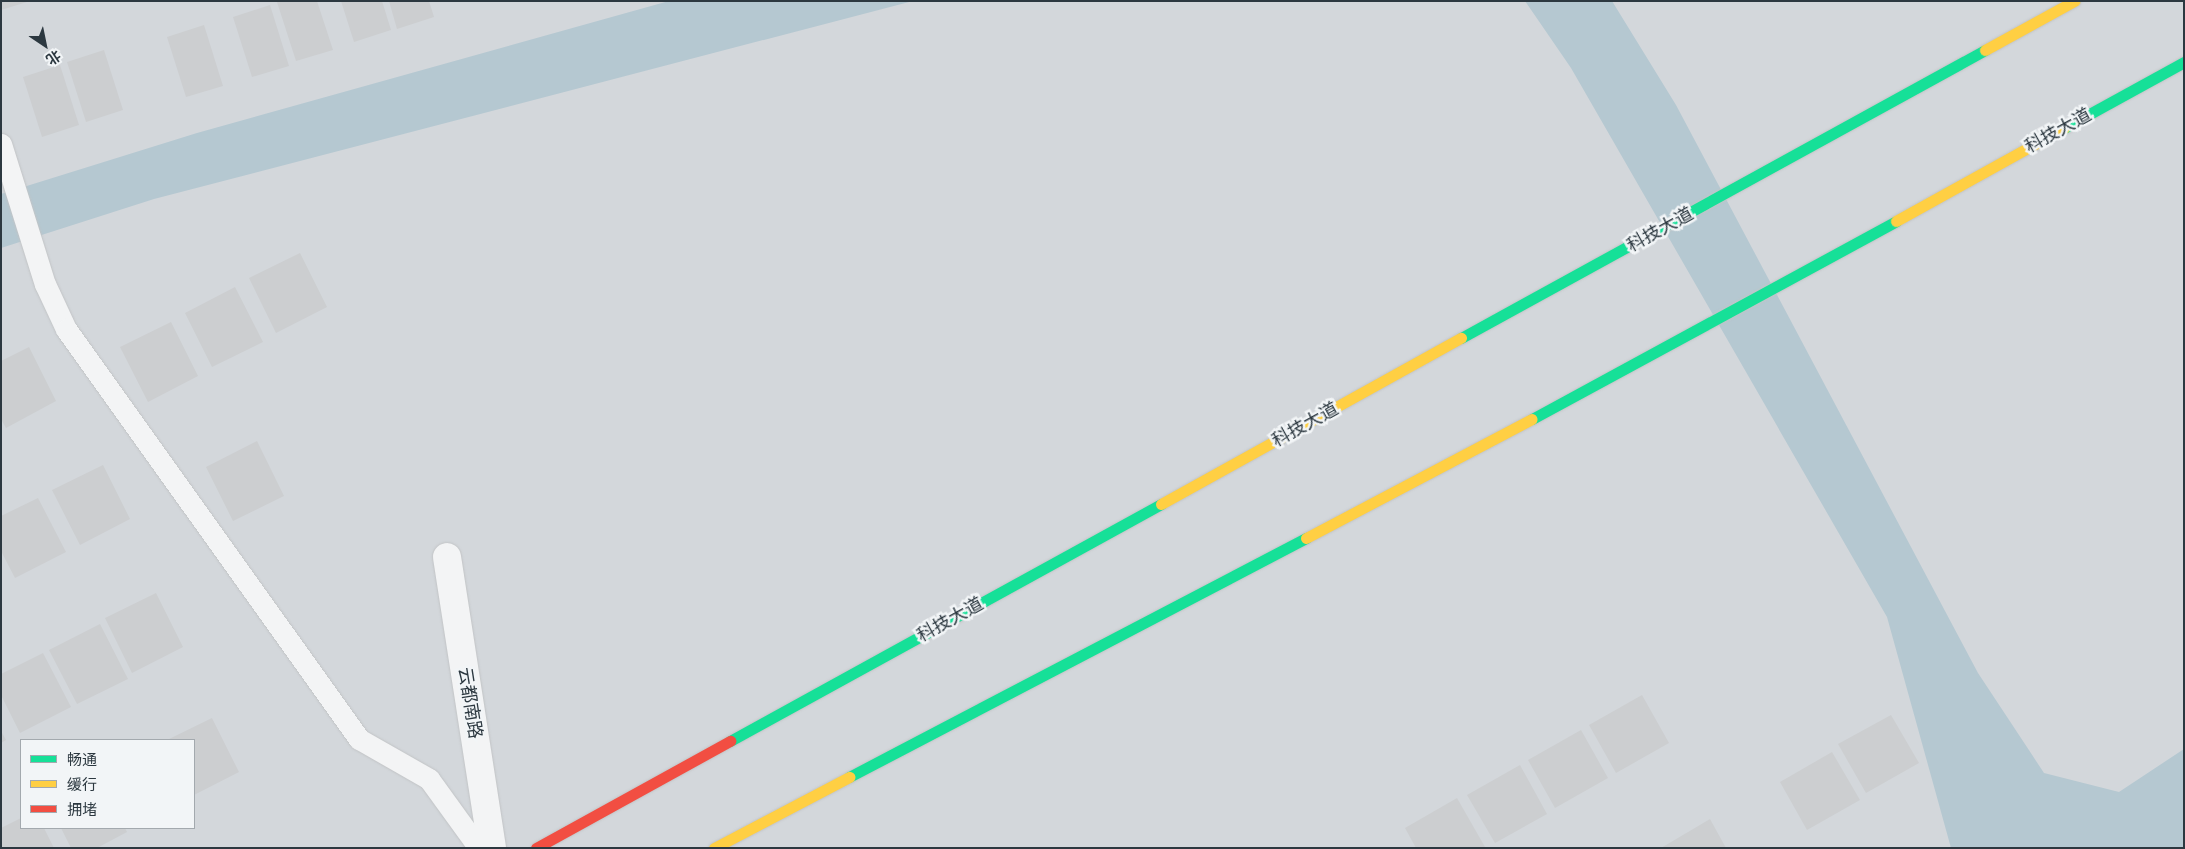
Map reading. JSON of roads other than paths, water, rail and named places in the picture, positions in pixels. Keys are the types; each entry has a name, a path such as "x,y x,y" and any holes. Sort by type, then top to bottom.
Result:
{"street":[{"name":"科技大道","path":"536,848 2074,1"},
{"name":"科技大道","path":"714,848 1658,353 1859,240 2184,62"},
{"name":"云都南路","path":"447,557 492,848"}],"lane":[{"path":"1,144 45,284 66,328 359,739 429,779 479,848"}],"water":[{"path":"669,1 913,1 154,199 1,248 1,194 197,133"},
{"path":"1525,1 1612,1 1676,105 1978,673 2044,773 2119,792 2184,749 2184,848 1951,848 1887,617 1571,68"}]}
